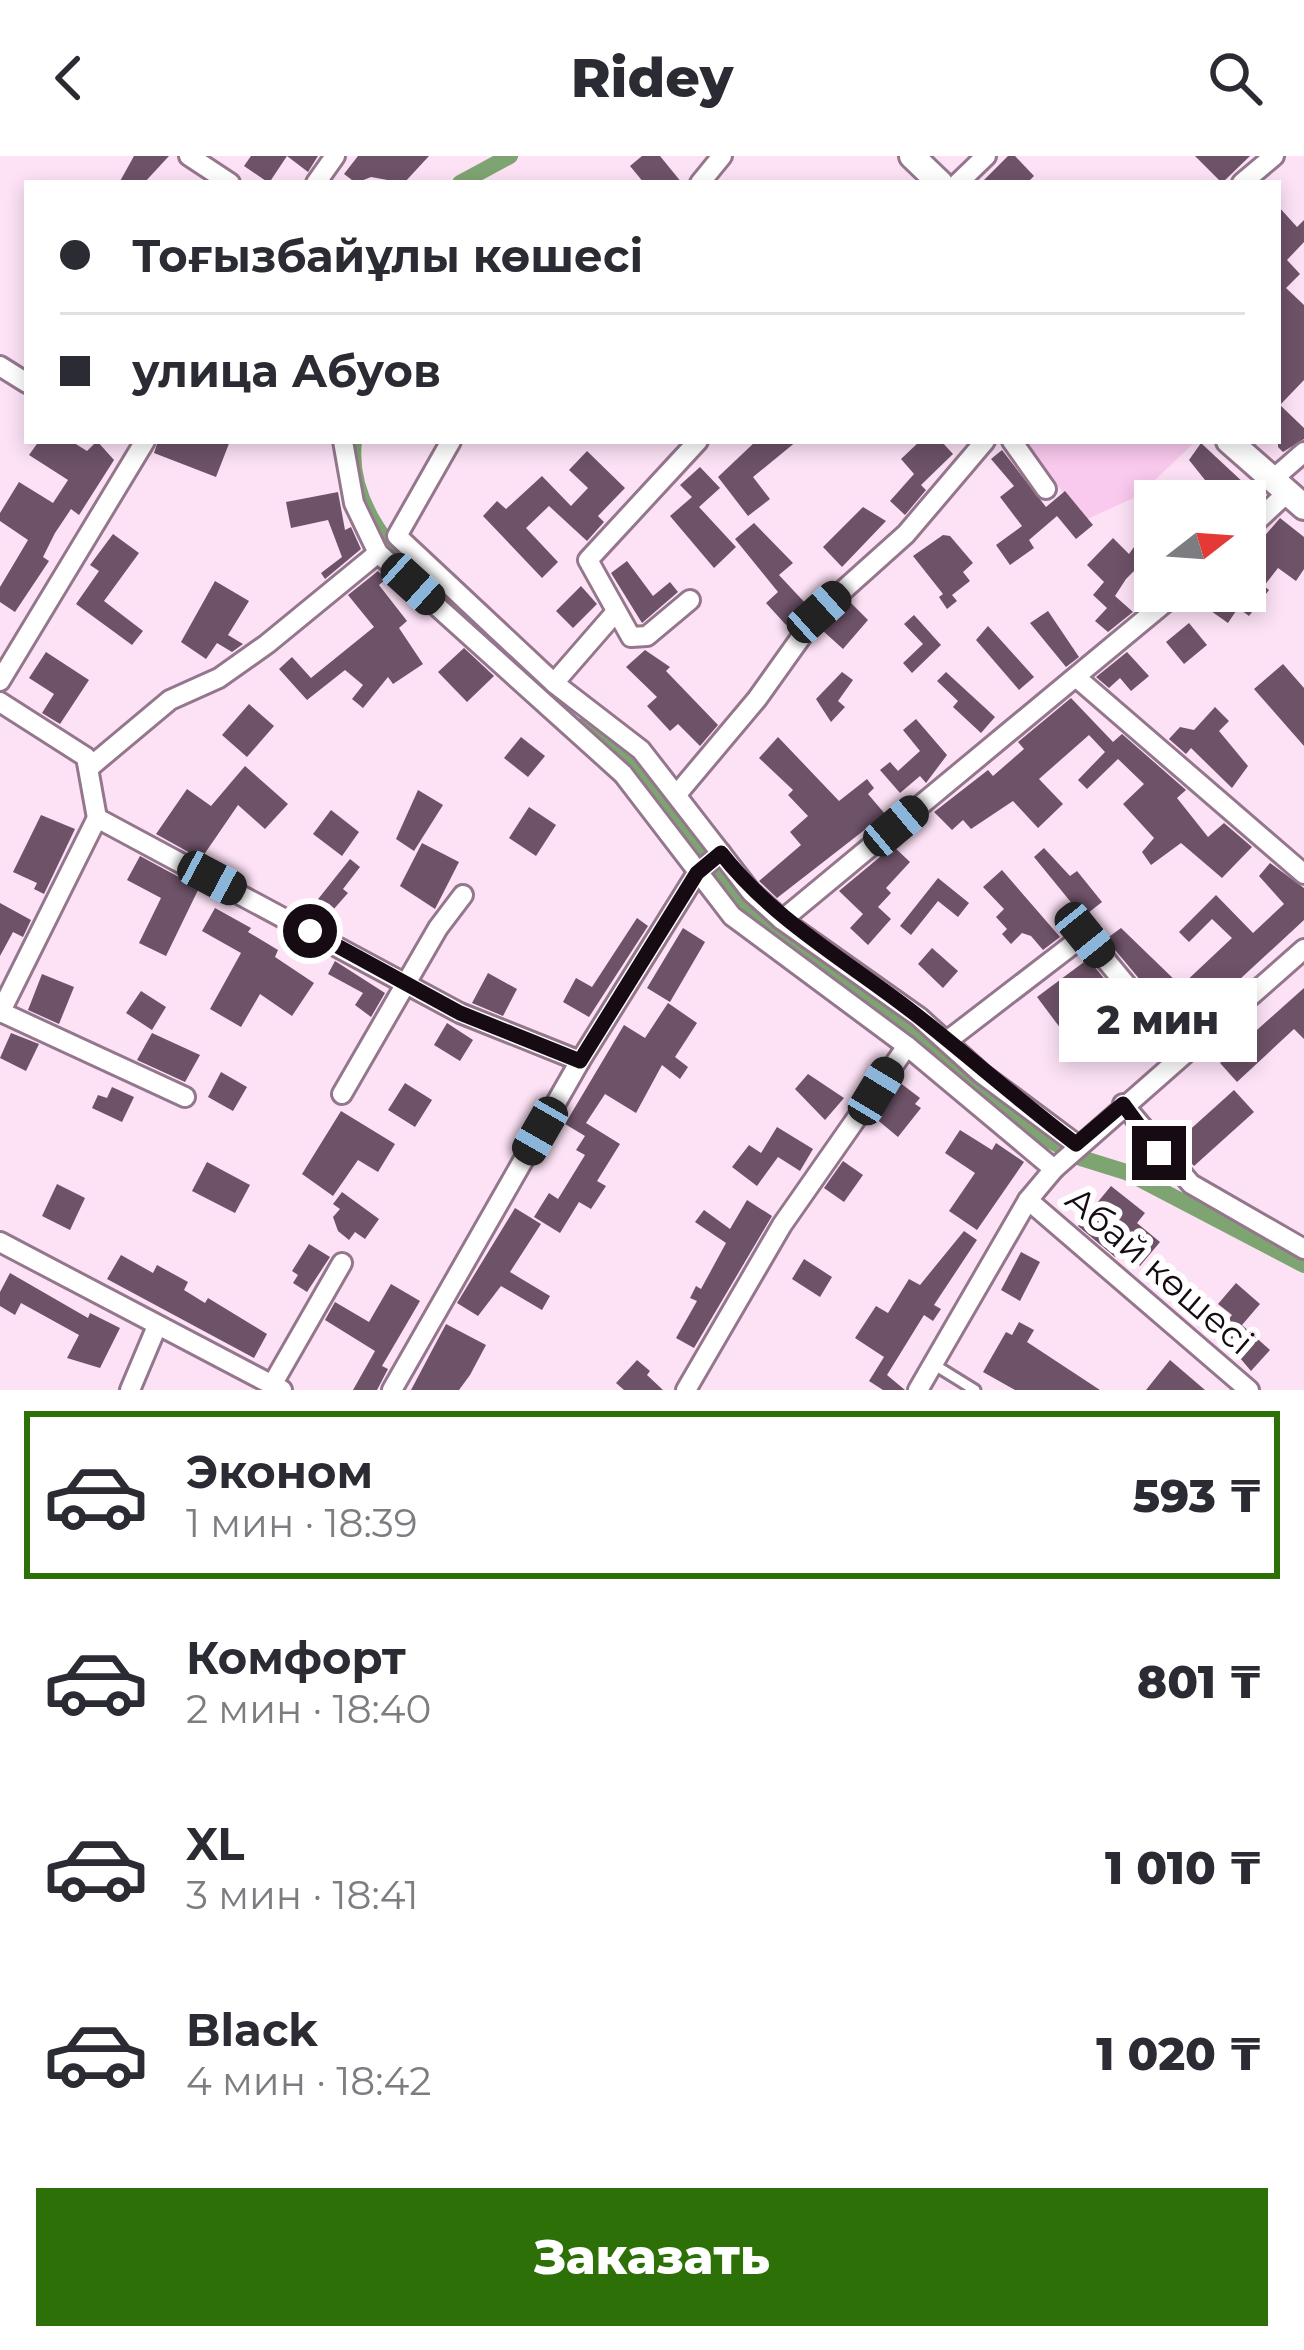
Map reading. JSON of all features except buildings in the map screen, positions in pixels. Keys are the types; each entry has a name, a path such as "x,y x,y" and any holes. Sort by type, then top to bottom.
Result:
{"main road":[{"path":"912,156 937,180"},
{"path":"1232,444 1288,493"}],"street":[{"path":"189,156 225,180"},
{"path":"702,180 722,156"},
{"path":"961,180 986,156"},
{"path":"1246,180 1274,156"},
{"path":"344,444 354,503 378,553 623,774 732,916 907,1046 1054,1169"},
{"path":"450,444 397,536 554,683 641,750 721,853 782,920 1076,1144"},
{"path":"690,600 639,640 626,633 614,614 588,555 695,444"},
{"path":"678,794 757,699 819,612 920,520 983,444"},
{"path":"1014,444 1046,489"},
{"path":"0,680 134,445"},
{"path":"1288,493 1304,452"},
{"path":"90,767 170,700 219,678 267,644 378,553"},
{"path":"782,920 1155,612"},
{"path":"554,683 614,614"},
{"path":"1078,678 1304,874"},
{"path":"0,702 78,750 90,767 97,818 0,1012 184,1097"},
{"path":"97,818 407,985 580,1061"},
{"path":"392,1390 580,1061 697,873 721,853"},
{"path":"343,1094 463,895"},
{"path":"946,1042 1085,935 1183,1053"},
{"path":"918,1390 1028,1200 1054,1169 1076,1144 1304,949"},
{"path":"686,1390 782,1226 907,1046"},
{"path":"1123,1104 1159,1153 1191,1184 1304,1249"},
{"name":"Абай көшесі","path":"1028,1200 1249,1390"},
{"path":"0,1242 277,1388 342,1264"},
{"path":"130,1390 157,1326"}],"lane":[{"path":"933,1364 975,1390"}],"shaded area":[{"path":"1024,444 1193,444 1155,480 1134,480 1134,498 1085,520"}],"waterway":[{"path":"466,180 510,156"},
{"path":"354,444 355,474 365,506 382,535 429,588 505,656"},
{"path":"582,726 633,768 698,853"},
{"path":"714,874 755,917 900,1021 996,1103 1058,1145"},
{"path":"1081,1158 1126,1172 1304,1265"}],"route":[{"path":"310,931 460,1013 580,1061 697,873 721,853 751,892 782,920 919,1017 982,1074 1076,1144 1123,1104 1159,1153"}]}
